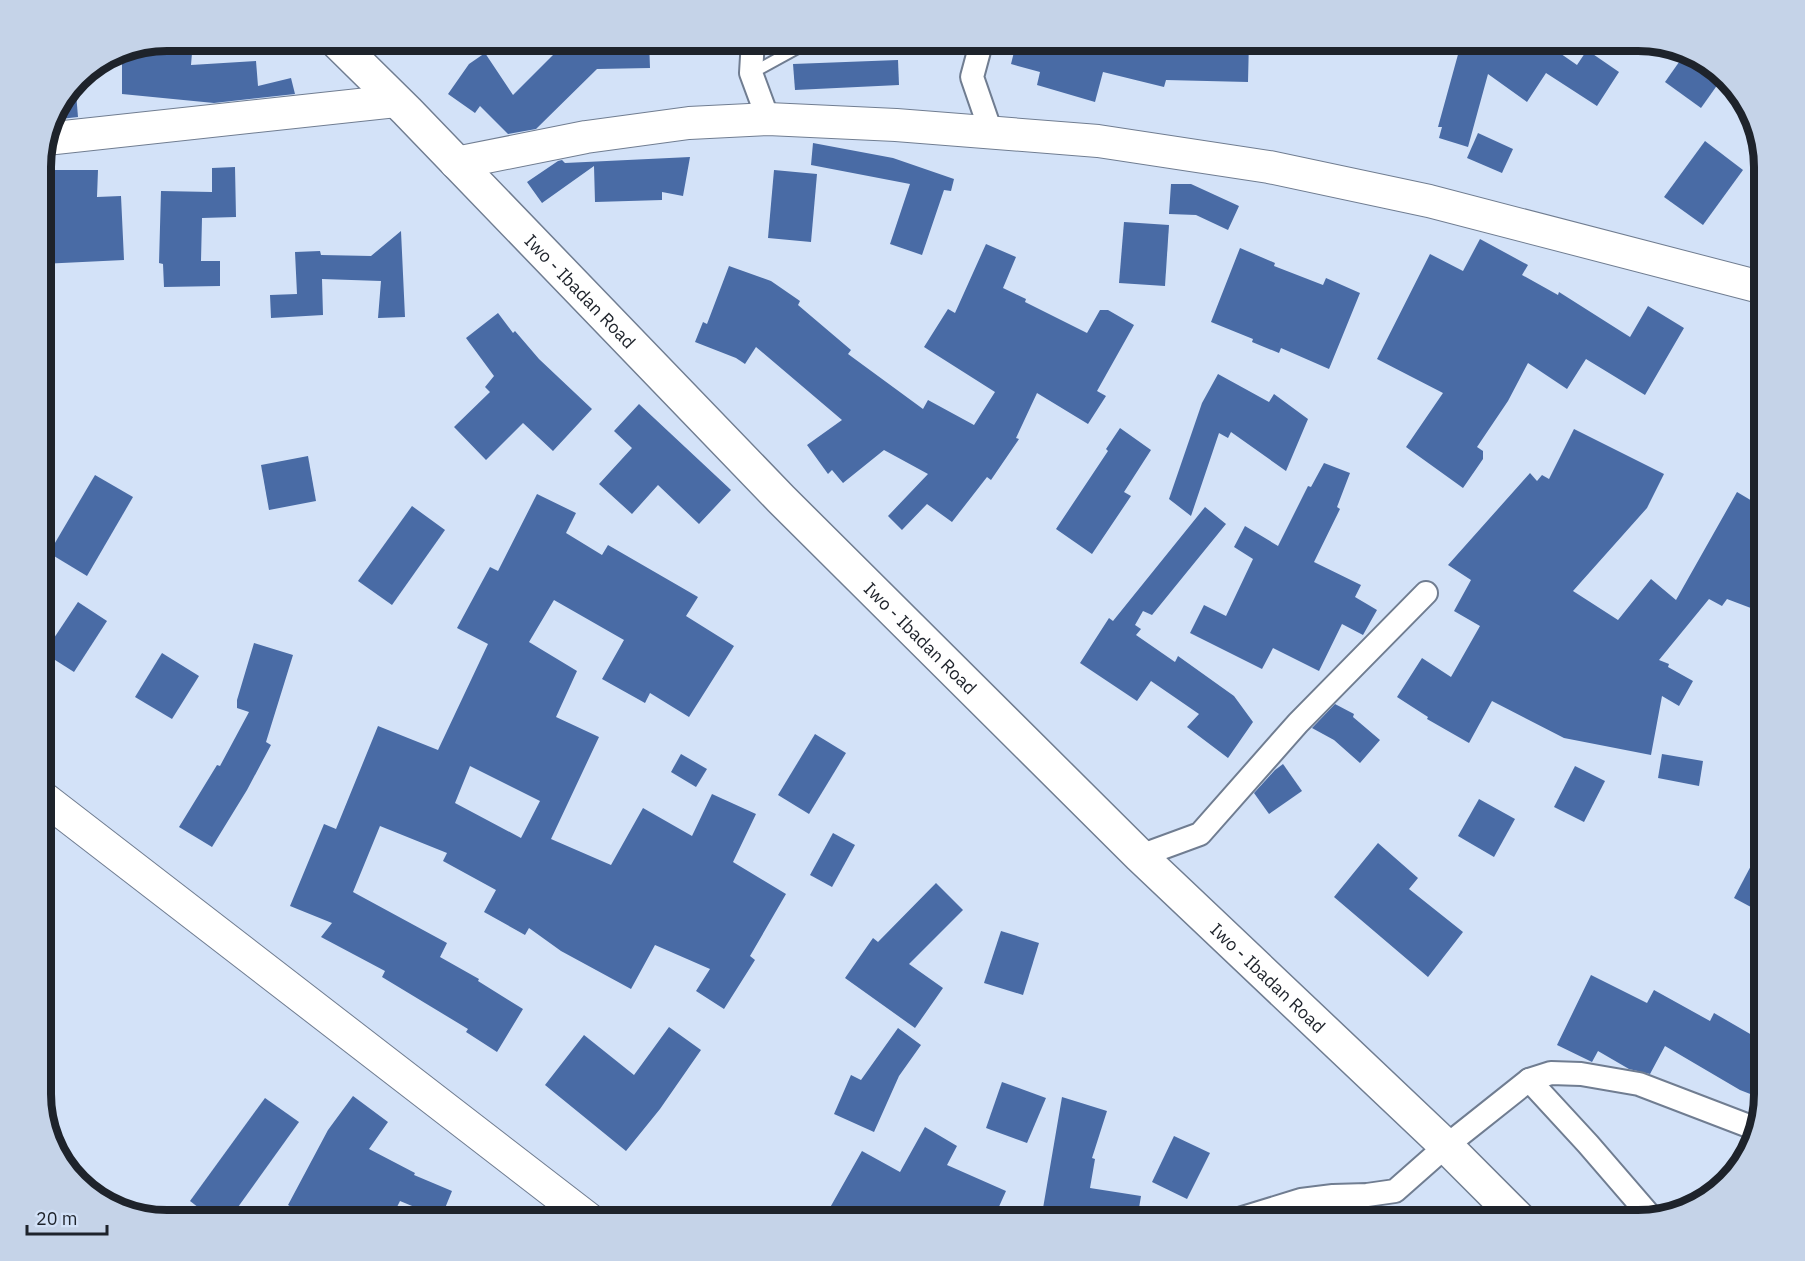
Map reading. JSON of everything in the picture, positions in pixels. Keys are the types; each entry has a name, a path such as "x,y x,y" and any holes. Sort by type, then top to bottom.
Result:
{"main road":[{"name":"Iwo - Ibadan Road","path":"346,51 407,111 781,500 1140,856 1446,1146 1509,1210"}],"street":[{"path":"752,51 751,73 768,119"},
{"path":"979,51 972,77 991,132"},
{"path":"55,138 396,101"},
{"path":"456,163 586,137 689,123 768,119 896,124 1098,141 1269,167 1429,201 1754,285"},
{"path":"1140,856 1200,834 1298,723 1426,593"},
{"path":"51,804 576,1210"},
{"path":"1270,1210 1301,1200 1333,1196 1366,1196 1395,1191 1446,1146 1529,1080 1551,1073 1581,1074 1639,1084 1749,1126"},
{"path":"1529,1080 1645,1210"}],"lane":[{"path":"751,73 792,51"}],"building":[{"path":"167,51 192,53 191,65 256,61 258,86 291,78 295,94 214,103 122,94 122,60 144,53"},
{"path":"557,51 649,51 650,68 597,69 536,129 508,134 480,106 475,113 448,94 469,64 485,53 513,95"},
{"path":"1014,51 1249,51 1248,82 1166,80 1164,87 1103,72 1095,102 1037,85 1040,72 1011,64"},
{"path":"1459,51 1557,51 1577,65 1588,51 1619,72 1597,106 1546,73 1527,102 1488,74 1468,147 1439,138 1442,127 1438,127"},
{"path":"898,60 899,85 795,90 793,64"},
{"path":"1681,60 1718,83 1701,108 1665,82"},
{"path":"76,95 78,117 62,119"},
{"path":"1478,133 1513,149 1502,173 1467,158"},
{"path":"1705,141 1743,170 1703,225 1664,197"},
{"path":"813,143 893,158 954,179 951,191 944,190 922,255 890,244 910,184 811,165"},
{"path":"690,157 683,196 662,192 662,200 595,202 594,166 542,203 527,182 562,160 565,163"},
{"path":"235,167 236,217 202,218 201,261 220,261 220,286 164,287 163,264 159,263 161,191 212,192 212,168"},
{"path":"51,170 98,170 97,197 121,196 124,260 51,264"},
{"path":"774,170 817,174 811,242 768,238"},
{"path":"1171,184 1191,184 1239,206 1228,230 1196,215 1169,214"},
{"path":"1124,222 1169,225 1165,286 1119,283"},
{"path":"401,231 405,317 378,318 381,281 322,279 323,315 271,318 270,295 297,294 295,252 320,251 321,255 371,256"},
{"path":"1480,239 1528,265 1522,275 1558,295 1559,292 1630,337 1648,306 1684,328 1645,395 1586,359 1567,389 1528,363 1508,401 1477,447 1483,451 1483,459 1463,488 1406,447 1443,393 1377,359 1430,254 1463,271"},
{"path":"986,244 1016,257 1003,288 1026,299 1025,302 1087,333 1100,310 1108,310 1134,325 1097,391 1106,396 1088,424 1037,393 1016,438 1019,439 991,480 987,477 952,522 927,504 902,530 888,516 928,474 884,450 843,483 832,470 828,474 807,445 842,420 756,347 745,364 736,358 695,342 703,322 707,324 729,266 771,281 800,301 798,305 851,350 848,354 923,409 928,400 974,425 995,392 924,347 948,309 955,313"},
{"path":"1240,248 1275,263 1274,266 1323,285 1326,278 1360,293 1329,369 1281,348 1279,353 1252,342 1253,339 1211,322"},
{"path":"498,313 513,333 515,331 539,359 592,409 553,451 523,423 486,460 454,427 490,392 485,387 494,376 466,338"},
{"path":"1218,374 1269,402 1274,394 1308,419 1286,471 1231,432 1228,438 1219,433 1191,516 1169,499 1202,403"},
{"path":"639,404 731,490 699,524 658,485 632,514 599,484 632,448 614,431"},
{"path":"1120,428 1151,450 1124,492 1131,496 1092,554 1056,529 1108,451 1106,449"},
{"path":"1574,429 1664,474 1647,508 1573,591 1618,620 1651,579 1676,600 1737,492 1754,502 1754,609 1727,599 1722,606 1709,599 1659,660 1669,664 1668,667 1693,681 1679,706 1662,696 1651,755 1564,738 1492,701 1469,743 1427,719 1428,717 1397,697 1422,658 1451,677 1480,626 1454,611 1471,580 1448,565 1530,473 1537,481 1542,475 1549,479"},
{"path":"308,456 316,501 269,510 261,465"},
{"path":"1324,463 1350,473 1337,507 1340,509 1314,562 1361,585 1355,597 1377,610 1363,635 1342,624 1319,671 1273,648 1262,669 1190,633 1204,605 1226,616 1253,559 1234,547 1245,526 1278,546 1308,486 1311,487"},
{"path":"95,475 133,497 87,576 51,554 51,550"},
{"path":"537,494 576,513 566,533 602,555 608,545 698,597 686,616 734,646 689,717 650,693 645,703 602,679 624,640 554,600 529,642 577,671 556,717 599,737 551,839 611,865 643,808 692,836 712,794 756,814 733,862 786,894 750,956 755,960 724,1009 696,991 710,969 655,945 631,989 561,951 529,928 525,935 484,912 496,890 443,861 447,853 380,826 353,892 447,943 440,957 479,979 478,981 523,1009 497,1052 466,1032 468,1029 382,977 385,971 321,937 332,923 290,906 324,824 336,829 378,726 438,750 488,644 457,628 490,567 498,571","holes":["470,766 540,801 521,838 455,803"]},
{"path":"412,506 445,530 392,605 358,581"},
{"path":"1205,507 1226,524 1152,615 1143,611 1135,625 1141,629 1136,635 1175,662 1178,656 1234,696 1253,722 1228,758 1187,727 1199,714 1151,681 1137,701 1080,663 1109,618 1113,621"},
{"path":"78,602 107,621 74,672 51,657 51,642"},
{"path":"254,643 293,655 266,742 271,745 212,847 179,827 217,765 220,766 249,712 237,708 237,700"},
{"path":"162,653 199,676 172,719 135,697"},
{"path":"1335,704 1354,714 1353,717 1380,740 1360,763 1334,740 1312,728"},
{"path":"815,734 846,753 809,814 778,795"},
{"path":"681,754 707,769 696,787 671,772"},
{"path":"1662,754 1703,761 1699,786 1658,778"},
{"path":"1283,764 1302,791 1269,814 1254,793"},
{"path":"1575,766 1605,781 1584,822 1554,807"},
{"path":"1479,799 1515,819 1494,857 1458,836"},
{"path":"833,833 855,845 832,887 810,875"},
{"path":"1378,843 1418,878 1409,889 1463,932 1428,977 1334,897"},
{"path":"1754,860 1754,909 1734,898"},
{"path":"936,883 963,910 909,964 943,988 915,1028 845,978 873,938 878,942"},
{"path":"1001,931 1039,943 1023,995 984,983"},
{"path":"1591,975 1647,1003 1654,990 1710,1021 1714,1013 1754,1036 1754,1095 1740,1090 1665,1046 1650,1074 1629,1069 1598,1051 1592,1062 1557,1045"},
{"path":"669,1027 701,1050 660,1109 626,1151 545,1085 584,1035 634,1075"},
{"path":"898,1028 921,1045 899,1076 874,1132 834,1114 851,1075 861,1080"},
{"path":"1002,1082 1046,1098 1027,1143 986,1128"},
{"path":"353,1096 388,1122 369,1149 415,1173 414,1175 452,1191 444,1210 422,1210 400,1201 396,1210 296,1210 288,1205 328,1130"},
{"path":"1062,1097 1107,1111 1092,1158 1095,1159 1090,1188 1141,1196 1139,1210 1043,1210"},
{"path":"265,1098 299,1122 236,1210 202,1210 190,1201"},
{"path":"925,1127 957,1146 947,1165 1006,1191 997,1210 829,1210 862,1151 900,1172"},
{"path":"1174,1136 1210,1153 1187,1199 1152,1182"}]}
